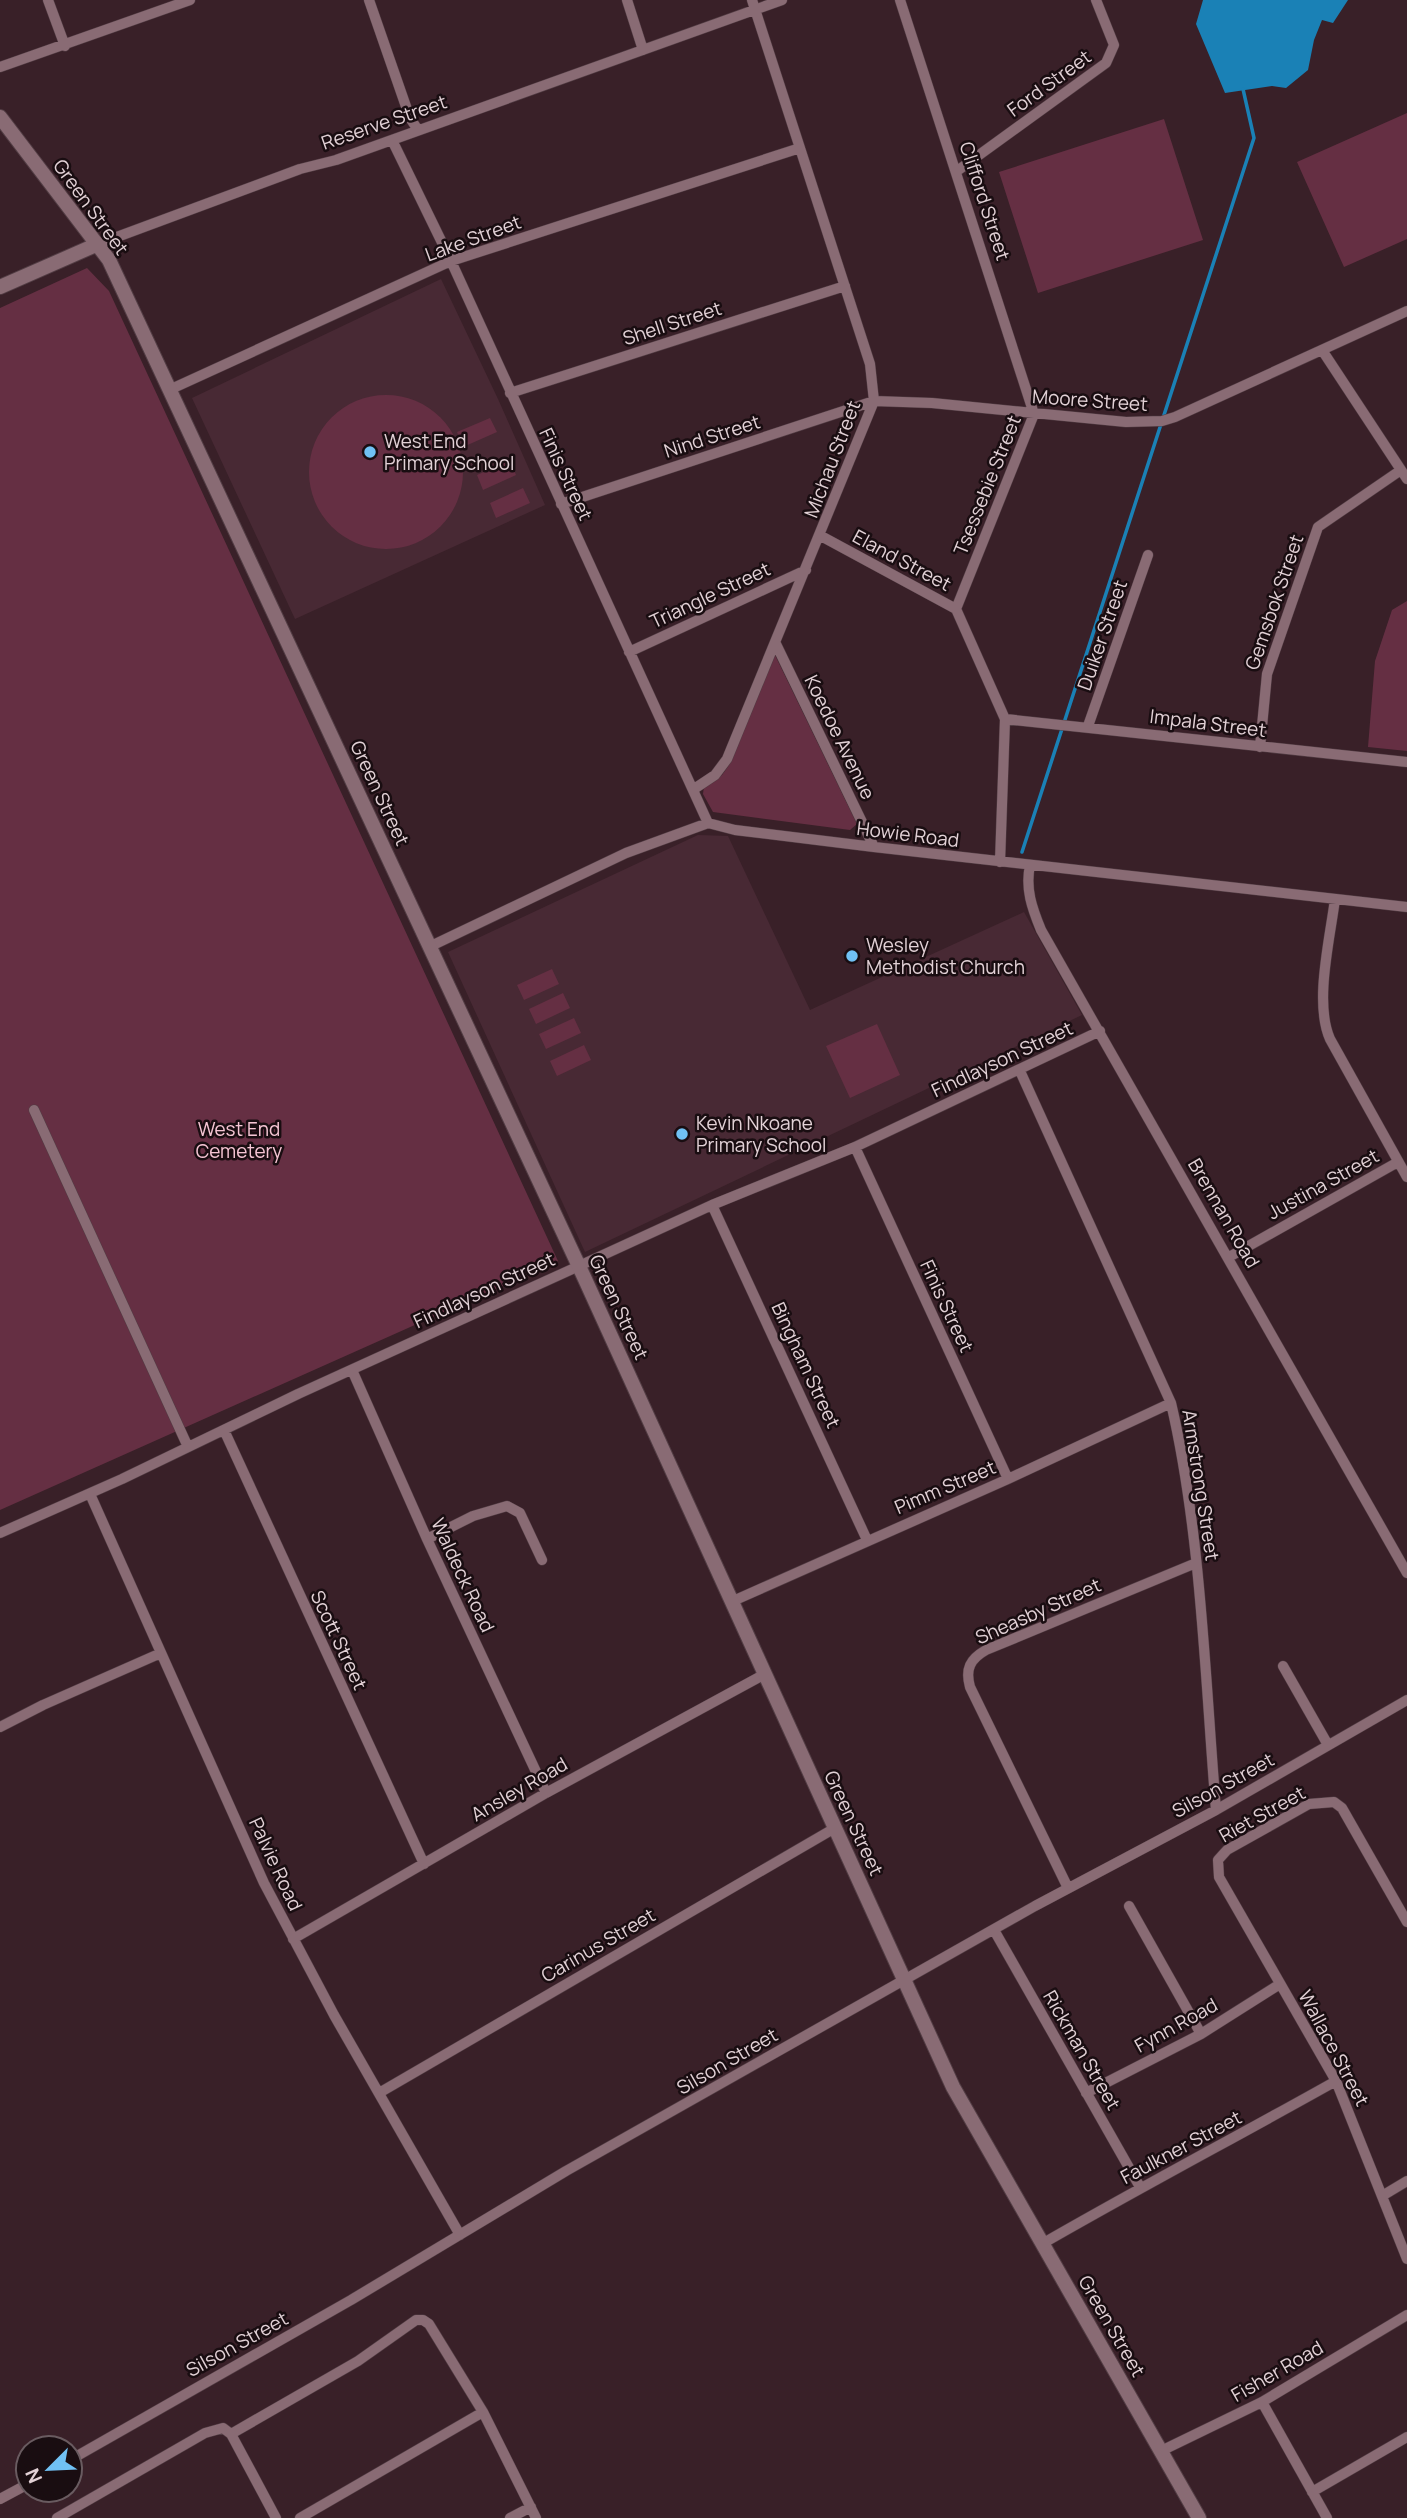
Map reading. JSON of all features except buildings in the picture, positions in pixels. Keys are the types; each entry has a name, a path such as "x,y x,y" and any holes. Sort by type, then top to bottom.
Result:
{"street":[{"path":"48,0 65,46"},
{"path":"0,67 190,0"},
{"path":"369,0 410,118 418,130"},
{"path":"627,0 643,50"},
{"name":"Reserve Street","path":"0,286 98,244 300,169 336,160 643,50 753,5 782,0"},
{"name":"Clifford Street","path":"900,0 1034,414"},
{"name":"Ford Street","path":"957,171 1106,63 1114,45 1096,0"},
{"name":"Michau Street","path":"694,789 716,775 723,766 821,536 874,401 870,364 753,5"},
{"name":"Green Street","path":"0,117 109,260 579,1266 953,2087 1199,2518"},
{"name":"Finis Street","path":"393,139 452,261 708,823"},
{"name":"Lake Street","path":"169,390 452,261 800,149"},
{"name":"Shell Street","path":"510,393 845,286"},
{"name":"Moore Street","path":"874,401 932,403 1126,422 1162,421 1407,311"},
{"path":"1322,350 1407,479"},
{"name":"Nind Street","path":"561,504 874,401"},
{"name":"Tsessebie Street","path":"956,609 1034,414"},
{"name":"Gemsbok Street","path":"1260,747 1267,674 1318,527 1401,470"},
{"name":"Eland Street","path":"821,536 956,609 1005,719 1000,862"},
{"name":"Duiker Street","path":"1088,726 1148,555"},
{"name":"Triangle Street","path":"629,652 806,569"},
{"name":"Koedoe Avenue","path":"775,642 874,848"},
{"name":"Impala Street","path":"1005,719 1407,762"},
{"path":"431,946 626,853 708,823"},
{"name":"Howie Road","path":"708,823 735,830 874,848 1407,907"},
{"name":"Brennan Road","path":"1031,865 1028,894 1041,930 1229,1256 1407,1573"},
{"path":"1335,899 1322,1001 1324,1021 1330,1039 1407,1177"},
{"name":"Findlayson Street","path":"0,1533 90,1494 712,1205 855,1147 1100,1031"},
{"name":"Armstrong Street","path":"1020,1071 1171,1403 1178,1433 1196,1563 1216,1810"},
{"path":"34,1110 188,1447"},
{"name":"Finis Street","path":"855,1147 1008,1479"},
{"name":"Justina Street","path":"1229,1256 1398,1162"},
{"name":"Bingham Street","path":"712,1205 867,1540"},
{"name":"Waldeck Road","path":"352,1370 427,1539 546,1793"},
{"name":"Pimm Street","path":"733,1601 1008,1479 1171,1403"},
{"name":"Scott Street","path":"223,1430 424,1864"},
{"name":"Palvie Road","path":"90,1494 264,1883 334,2015 460,2235"},
{"path":"427,1539 473,1516 507,1506 520,1513 542,1560"},
{"name":"Sheasby Street","path":"1068,1888 970,1687 970,1663 986,1650 1196,1563"},
{"path":"0,1727 161,1653"},
{"path":"1283,1666 1328,1745"},
{"name":"Ansley Road","path":"293,1939 546,1793 765,1674"},
{"name":"Silson Street","path":"84,2452 566,2171 1068,1888 1216,1810 1407,1700"},
{"name":"Riet Street","path":"1218,1860 1227,1850 1309,1804 1334,1801 1342,1808 1407,1922"},
{"name":"Carinus Street","path":"379,2093 835,1828"},
{"name":"Wallace Street","path":"1218,1860 1219,1877 1336,2081 1407,2259"},
{"path":"1129,1906 1201,2034"},
{"name":"Rickman Street","path":"994,1930 1140,2188"},
{"name":"Fynn Road","path":"1086,2093 1201,2034 1280,1984"},
{"name":"Faulkner Street","path":"1042,2244 1336,2081"},
{"path":"1382,2196 1407,2181"},
{"name":"Fisher Road","path":"1160,2451 1262,2402 1407,2315"},
{"path":"231,2434 358,2361 419,2319 429,2324 483,2412 536,2518"},
{"path":"1262,2402 1327,2518"},
{"path":"300,2518 483,2412"},
{"path":"57,2518 205,2433 223,2428 231,2434 276,2518"},
{"path":"1312,2492 1407,2437"},
{"path":"510,2518 531,2507"}],"shaded area":[{"name":"West End Primary School","path":"441,279 545,505 295,619 192,398"},
{"name":"Kevin Nkoane Primary School","path":"698,835 728,836 810,1010 1024,912 1082,1015 585,1252 448,952"}],"green space":[{"path":"1407,113 1407,239 1344,267 1297,162"},
{"path":"1164,119 1203,240 1038,293 999,172"},
{"name":"West End Cemetery","path":"87,268 109,291 558,1261 0,1510 0,308"},
{"path":"386,395 415,401 440,418 457,443 463,472 457,501 440,526 415,543 386,549 357,543 332,526 315,501 309,472 315,443 332,418 357,401"},
{"path":"490,418 497,432 463,447 457,432"},
{"path":"510,460 516,475 483,490 477,475"},
{"path":"523,488 530,503 496,518 490,503"},
{"path":"1407,601 1407,751 1368,747 1375,661 1392,610"},
{"path":"775,655 857,824 850,830 713,812 703,794 704,786 722,775 729,765"},
{"path":"552,969 559,984 524,1000 517,985"},
{"path":"563,993 570,1008 536,1024 529,1009"},
{"path":"574,1018 581,1033 546,1049 539,1034"},
{"path":"877,1024 900,1075 850,1098 826,1046"},
{"path":"584,1045 591,1060 557,1076 550,1061"}],"water":[{"path":"1203,0 1348,0 1333,23 1322,20 1314,40 1308,70 1286,88 1272,86 1225,93 1196,24"}],"waterway":[{"path":"1022,852 1254,138 1243,89"}],"place":[{"name":"West End Primary School","path":"370,452"},
{"name":"Wesley Methodist Church","path":"852,956"},
{"name":"Kevin Nkoane Primary School","path":"682,1134"}]}
